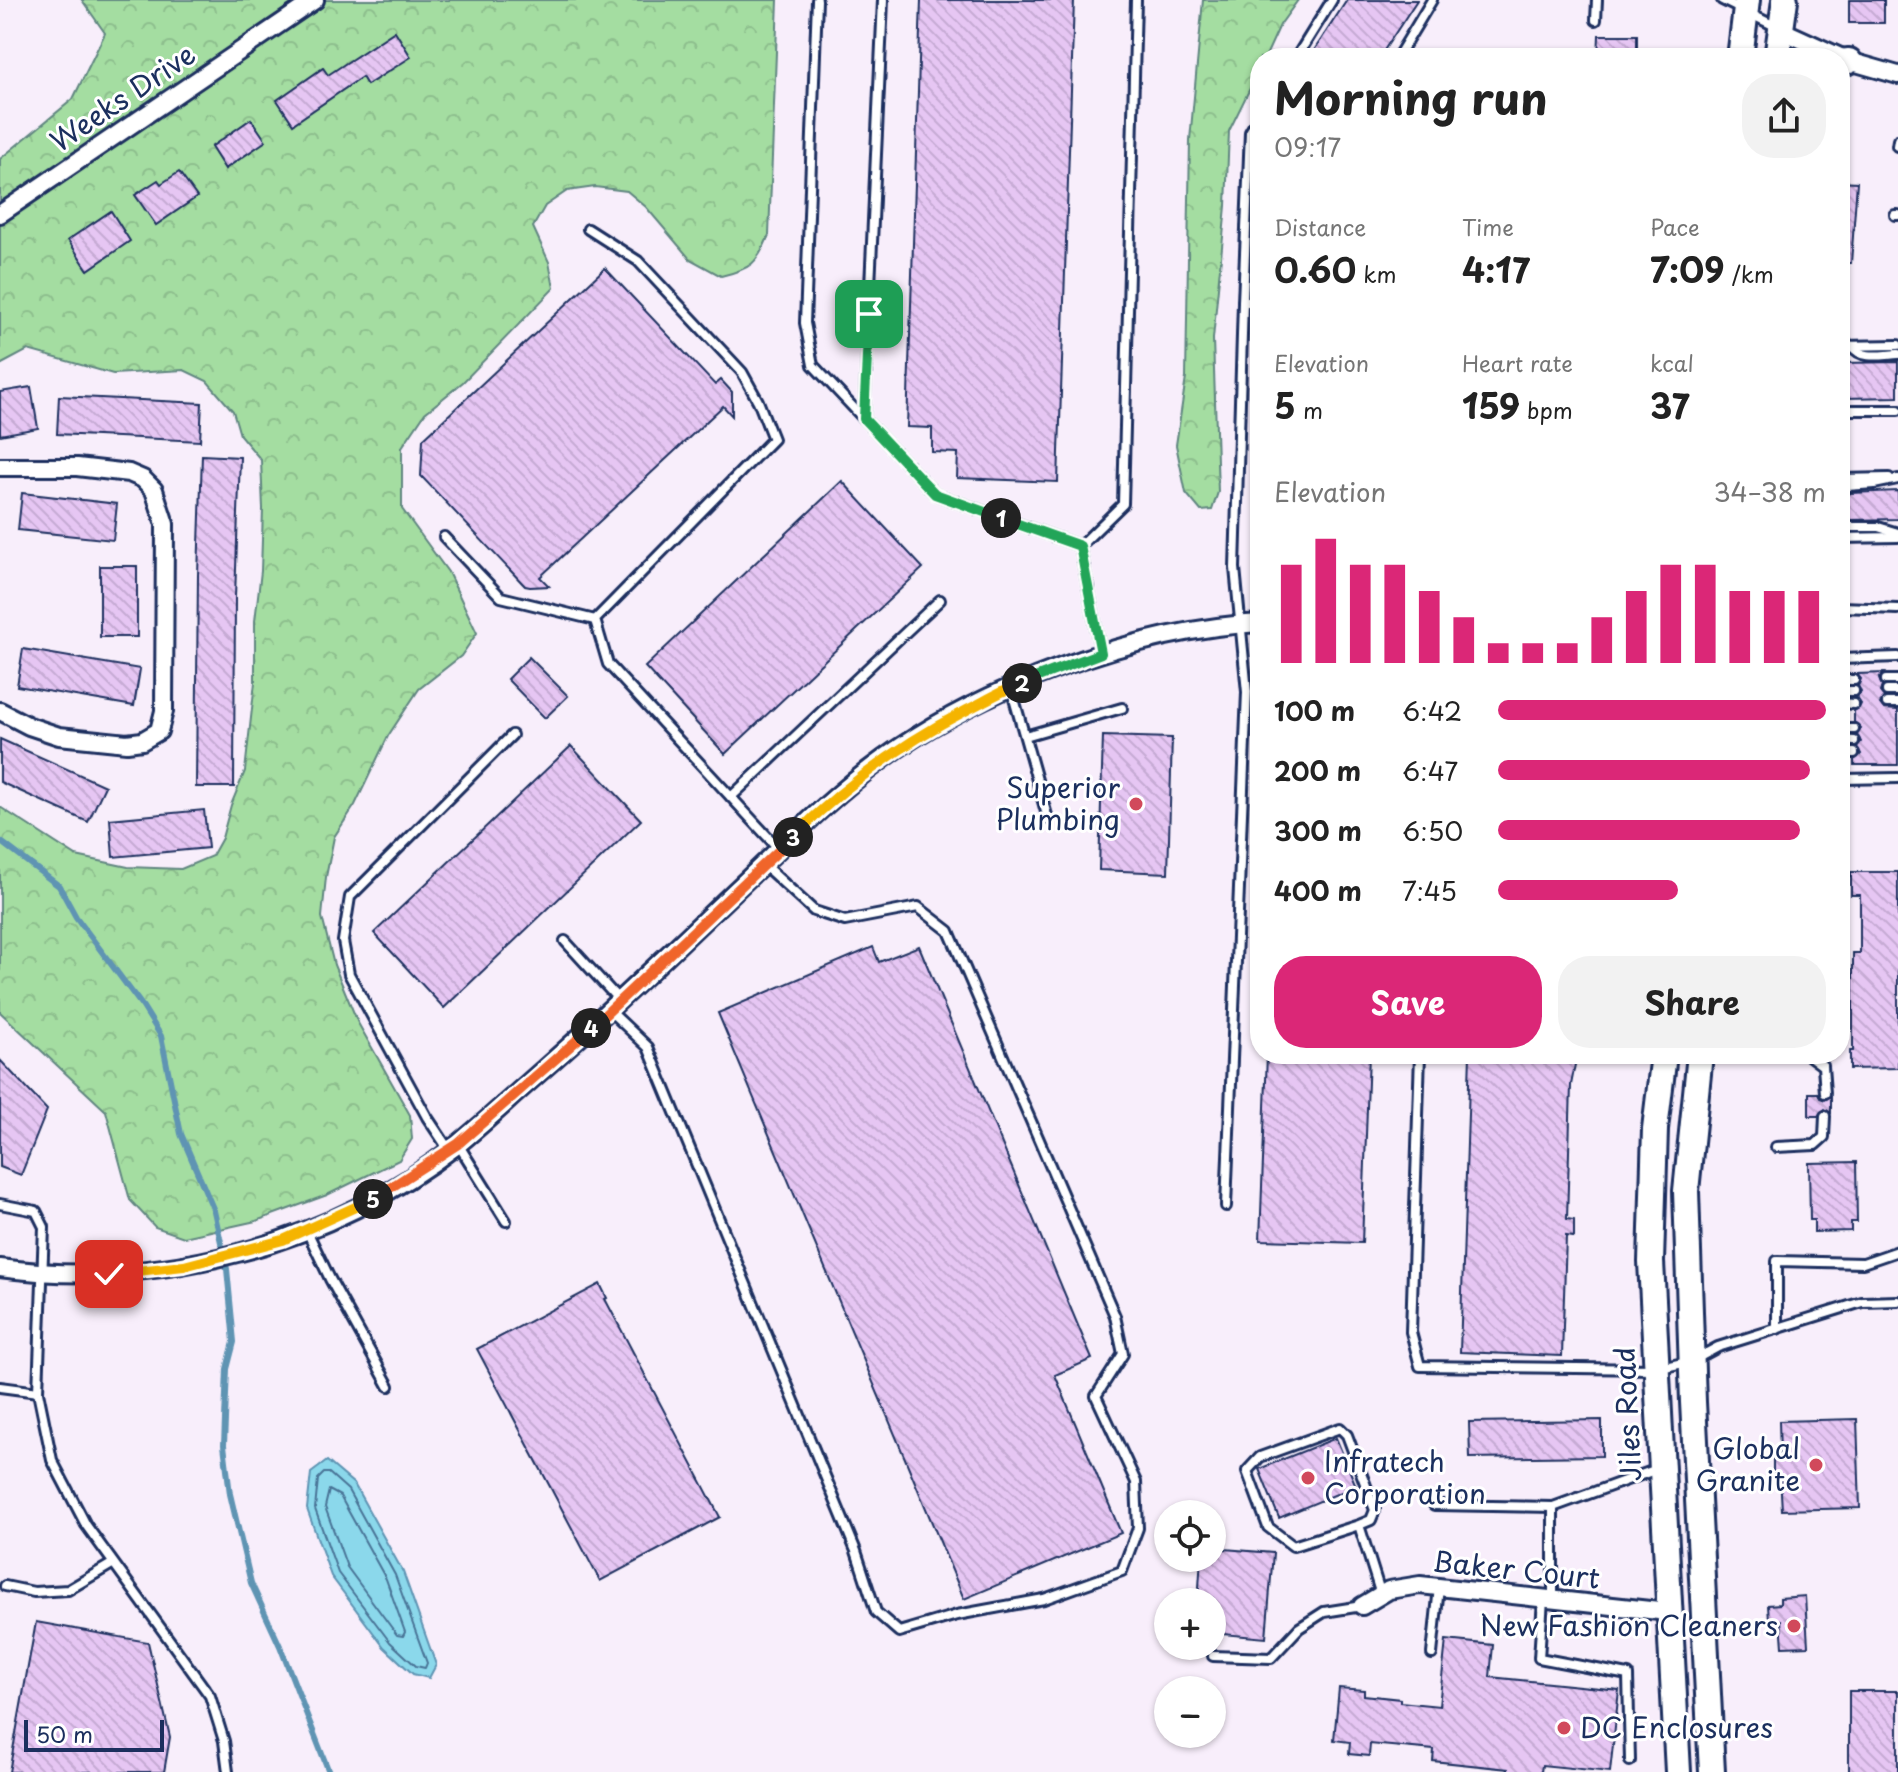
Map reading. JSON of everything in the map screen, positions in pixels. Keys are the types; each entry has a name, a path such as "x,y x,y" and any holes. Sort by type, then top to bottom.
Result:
{"street":[{"name":"Weeks Drive","path":"0,214 315,0"},
{"path":"1778,48 1785,0"},
{"path":"1741,48 1746,5"},
{"path":"1781,30 1817,48"},
{"path":"1850,63 1898,75"},
{"path":"0,467 77,467 129,473 143,479 154,490 165,524 164,711 159,731 142,741 127,743 59,736 29,726 0,711"},
{"path":"0,1268 42,1274 109,1274 184,1266 283,1240 384,1193 454,1147 615,1006 825,805 884,758 927,731 1011,687 1101,653 1145,641 1250,624"},
{"name":"Jiles Road","path":"1662,1064 1651,1194 1651,1262 1678,1772"},
{"path":"1699,1064 1686,1191 1712,1772"},
{"name":"Baker Court","path":"1362,1606 1389,1590 1420,1585 1668,1612"}],"lane":[{"path":"817,0 805,323 813,365 935,494 1080,546"},
{"path":"864,419 883,0"},
{"path":"1080,546 1123,504 1136,0"},
{"path":"1302,48 1332,0"},
{"path":"1403,48 1432,0"},
{"path":"1596,20 1597,0"},
{"path":"1722,0 1746,5 1781,30"},
{"path":"1226,1206 1247,692 1235,568 1250,132"},
{"path":"588,229 638,261 742,372 773,439 595,620"},
{"path":"1243,302 1250,302"},
{"path":"1852,346 1898,345"},
{"path":"1852,346 1863,355 1898,354"},
{"path":"1850,410 1898,410"},
{"path":"1850,479 1898,478"},
{"path":"1850,486 1898,478"},
{"path":"1850,527 1878,527 1898,535"},
{"path":"1850,537 1898,535"},
{"path":"444,537 501,597 595,620"},
{"path":"1080,546 1101,653"},
{"path":"731,797 940,600"},
{"path":"1850,607 1898,609"},
{"path":"595,620 608,664 780,849"},
{"path":"1850,659 1898,657"},
{"path":"1886,680 1898,680"},
{"path":"1011,687 1048,819"},
{"path":"1887,691 1898,691"},
{"path":"1887,703 1898,703"},
{"path":"1850,704 1854,704"},
{"path":"1025,736 1122,708"},
{"path":"506,1221 454,1147 427,1117 349,974 343,941 350,897 512,735"},
{"path":"1850,741 1854,741"},
{"path":"1850,779 1898,778"},
{"path":"565,941 648,1047 856,1551 876,1612 899,1632 957,1615 1044,1599 1122,1571 1138,1528 1136,1482 1096,1396 1123,1354 1115,1316 949,931 918,907 845,921 814,911 763,864"},
{"path":"1420,1064 1411,1332 1420,1366 1656,1369 1692,1361 1718,1347 1862,1302 1898,1301"},
{"path":"1820,1064 1825,1093"},
{"path":"1776,1147 1815,1145 1824,1137 1825,1116"},
{"path":"0,1204 36,1211 44,1227 38,1392 52,1460 86,1525 112,1564 210,1696 224,1741 228,1772"},
{"path":"307,1231 389,1386"},
{"path":"1777,1329 1777,1261 1863,1263 1898,1251"},
{"path":"0,1387 38,1392"},
{"path":"1340,1428 1347,1435 1375,1510 1371,1520 1359,1525 1293,1546 1268,1527 1247,1471 1260,1457 1340,1428"},
{"path":"1434,1505 1553,1507 1660,1467"},
{"path":"1553,1507 1548,1599 1539,1658 1628,1675 1630,1761"},
{"path":"1359,1525 1381,1595"},
{"path":"5,1586 34,1592 68,1590 112,1564"},
{"path":"1432,1654 1439,1587"},
{"path":"1226,1656 1271,1658 1299,1628 1324,1612 1362,1606"}],"green space":[{"path":"82,0 778,0 769,235 752,264 721,276 690,259 646,207 627,191 595,187 567,191 545,206 533,227 549,262 554,288 463,382 425,413 402,447 402,509 448,572 477,633 461,656 419,689 388,736 355,805 334,837 322,917 334,965 358,1023 410,1115 412,1139 399,1160 327,1195 256,1221 184,1237 155,1227 130,1200 106,1111 0,1012 0,807 76,856 128,867 181,869 212,856 222,838 245,771 255,682 255,621 261,571 263,509 261,460 240,435 233,411 207,381 184,370 113,374 28,350 0,365 0,159 73,99 105,33"},
{"path":"1203,0 1298,0 1280,25 1270,48 1250,48 1250,88 1229,131 1226,206 1213,339 1218,492 1212,510 1201,511 1186,493 1176,445 1186,378 1190,140"}],"water":[{"path":"327,1461 354,1484 403,1572 436,1665 429,1678 413,1674 384,1647 331,1576 307,1509 311,1473"}],"building":[{"path":"921,0 1074,0 1058,482 957,478 958,453 932,452 932,428 907,427"},
{"path":"1347,0 1417,0 1386,48 1316,48"},
{"path":"1849,0 1884,0 1884,23 1849,23"},
{"path":"395,31 411,57 367,85 362,77 293,124 277,100 323,68 328,75"},
{"path":"1599,35 1637,35 1637,48 1598,48"},
{"path":"251,119 266,141 225,169 211,147"},
{"path":"179,172 197,197 156,225 135,195 158,180 161,184"},
{"path":"1850,182 1857,182 1850,263"},
{"path":"111,211 130,241 88,270 68,240"},
{"path":"605,268 715,385 721,380 732,392 732,416 723,406 540,577 549,586 525,586 421,476 423,439"},
{"path":"1898,362 1898,397 1850,398 1850,363"},
{"path":"31,387 38,428 0,435 0,392"},
{"path":"59,396 202,403 200,441 57,434"},
{"path":"202,455 240,457 235,597 234,787 196,787"},
{"path":"842,481 923,568 725,754 645,667"},
{"path":"1898,491 1898,519 1851,520 1850,493"},
{"path":"22,493 117,504 113,540 18,530"},
{"path":"100,566 137,566 137,637 100,637"},
{"path":"23,649 140,669 134,706 17,686"},
{"path":"529,657 568,696 545,718 507,679"},
{"path":"1884,673 1879,679 1882,686 1880,692 1884,697 1880,704 1884,709 1898,710 1898,765 1854,765 1854,760 1861,754 1857,747 1861,742 1857,735 1861,728 1854,722 1854,711 1861,704 1856,698 1861,692 1858,686 1861,679 1857,674"},
{"name":"Superior Plumbing","path":"1103,736 1172,738 1168,873 1099,870"},
{"path":"0,739 105,786 88,822 0,782"},
{"path":"571,746 641,820 444,1008 374,933"},
{"path":"204,810 208,848 113,857 110,819"},
{"path":"1851,872 1898,872 1898,1068 1850,1069 1850,1051 1853,1051 1853,953 1860,953 1860,895 1851,895"},
{"path":"919,946 1092,1359 1055,1375 1121,1533 964,1599 718,1013 873,947 879,962"},
{"path":"0,1060 47,1110 21,1175 0,1167"},
{"path":"1267,1064 1369,1064 1362,1243 1260,1240"},
{"path":"1470,1064 1575,1064 1571,1085 1567,1219 1574,1220 1574,1237 1566,1236 1562,1356 1460,1352"},
{"path":"1809,1093 1818,1093 1825,1100 1831,1096 1831,1113 1825,1109 1818,1116 1809,1116"},
{"path":"1856,1162 1857,1222 1851,1222 1851,1231 1814,1232 1814,1220 1810,1220 1809,1163"},
{"path":"600,1284 605,1299 720,1517 600,1581 477,1349"},
{"name":"Global Granite","path":"1857,1419 1860,1508 1782,1510 1780,1475 1773,1475 1773,1454 1780,1454 1779,1421"},
{"path":"1602,1420 1602,1456 1470,1458 1469,1422"},
{"name":"Infratech Corporation","path":"1336,1438 1356,1486 1279,1518 1259,1469"},
{"path":"1226,1549 1273,1553 1266,1638 1226,1634 1226,1588 1199,1588 1200,1572 1226,1572"},
{"name":"New Fashion Cleaners","path":"1805,1596 1808,1646 1783,1647 1781,1620 1769,1621 1768,1605 1780,1604 1780,1598"},
{"path":"36,1622 148,1642 170,1737 164,1772 9,1772"},
{"path":"1446,1640 1493,1645 1490,1677 1619,1690 1610,1772 1542,1765 1541,1772 1508,1772 1508,1769 1433,1761 1434,1750 1370,1744 1369,1756 1349,1754 1350,1742 1334,1740 1339,1688 1364,1690 1364,1695 1400,1699 1400,1702 1439,1706"},
{"path":"1849,1691 1898,1691 1898,1772 1849,1772"}],"waterway":[{"path":"0,841 59,886 76,917 161,1036 181,1134 214,1211 227,1269 234,1342 227,1369 224,1445 230,1494 251,1583 280,1646 329,1772"}],"place":[{"name":"Superior Plumbing","path":"1136,804"},
{"name":"Global Granite","path":"1816,1465"},
{"name":"Infratech Corporation","path":"1308,1478"},
{"name":"New Fashion Cleaners","path":"1794,1626"},
{"name":"DC Enclosures","path":"1564,1728"}],"route":[{"path":"109,1274 184,1266 283,1240 384,1193 458,1144 610,1011 825,805 884,758 927,731 1011,687 1101,653 1080,546 935,494 864,419 869,314"}]}
